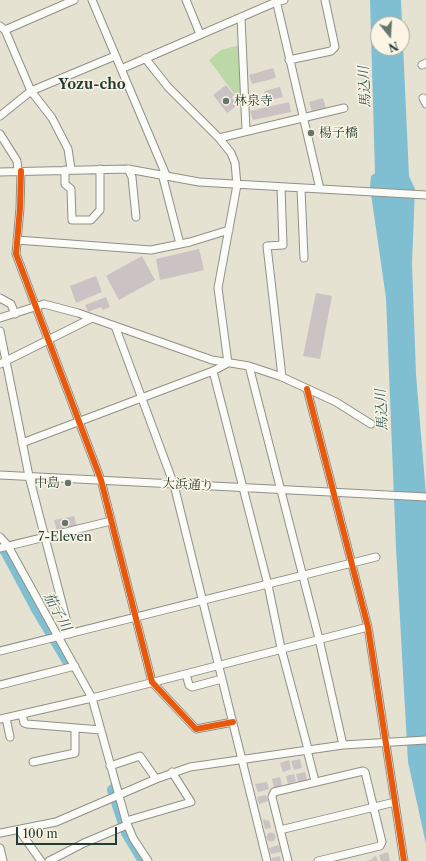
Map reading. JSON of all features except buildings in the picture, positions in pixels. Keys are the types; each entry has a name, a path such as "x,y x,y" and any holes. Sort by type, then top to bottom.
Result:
{"street":[{"path":"74,0 3,28 32,91 52,118 68,149 66,184 71,189 72,220 91,220 100,210 100,169"},
{"path":"92,0 164,175 180,244"},
{"path":"186,0 200,34"},
{"path":"121,68 276,1 284,0"},
{"path":"289,60 331,51 335,47 325,0"},
{"path":"276,1 320,189"},
{"path":"241,17 246,130"},
{"path":"0,116 32,91 115,56"},
{"path":"145,58 168,87 219,138 231,153 235,163 237,185 230,230 219,273 218,288 228,363"},
{"path":"219,138 246,130 344,108"},
{"path":"0,134 17,161 19,171 20,208 16,254 101,480 152,682 196,729 233,722"},
{"path":"0,172 68,169 128,169 199,182 426,195"},
{"path":"128,169 132,177 136,217"},
{"path":"281,187 282,245 267,246 282,377"},
{"path":"301,189 304,258"},
{"path":"17,240 151,250 180,244 230,230"},
{"path":"0,298 11,304 15,314"},
{"path":"0,318 44,304 92,318 212,360 249,366 282,377 336,402 371,424"},
{"path":"3,363 92,318"},
{"path":"115,326 174,484 267,861"},
{"path":"0,331 3,363 29,476 70,634"},
{"path":"22,443 213,372 228,363"},
{"path":"249,366 319,639 342,745"},
{"path":"213,372 268,585 281,648 315,781"},
{"path":"308,388 368,627 388,742 404,861"},
{"name":"大浜通り","path":"0,475 335,494 426,497"},
{"path":"0,548 44,536 111,521"},
{"path":"0,537 8,546 92,698 110,766 116,797 125,825 146,860"},
{"path":"0,651 302,577 376,557"},
{"path":"10,737 3,719 219,666 281,648 368,627"},
{"path":"0,685 75,666"},
{"path":"186,674 189,685 192,687 222,679"},
{"path":"22,714 24,723 27,724 101,730"},
{"path":"33,762 75,753 75,728"},
{"path":"0,833 56,822 172,772 190,767 342,745 426,740"},
{"path":"110,766 140,756 156,779"},
{"path":"288,861 272,797 274,792 315,781 363,771 365,772 382,840 380,846 318,861"},
{"path":"49,861 84,843 125,825 191,802 172,772"},
{"path":"280,830 395,802"},
{"path":"19,830 41,861"},
{"path":"0,848 3,861"}],"green space":[{"path":"240,45 244,99 239,100 209,60 221,50"}],"water":[{"path":"370,0 401,0 402,16 370,16"},
{"path":"372,56 404,56 409,176 415,189 412,264 416,374 426,495 426,844 408,762 396,548 386,298 370,187 371,176 375,173"}],"waterway":[{"name":"茄子川","path":"0,545 6,551 37,609 68,661"},
{"name":"茄子川","path":"113,790 127,833 144,861"}],"cycle path":[{"path":"21,171 20,208 16,254 101,480 152,682 196,729 233,722"},
{"path":"307,389 368,627 404,861"}],"place":[{"name":"林泉寺","path":"226,101"},
{"name":"楊子橋","path":"311,133"},
{"name":"中島","path":"68,483"},
{"name":"7-Eleven","path":"65,523"}],"district":[{"name":"Yozu-cho","path":"92,85"}],"water label":[{"name":"馬込川","path":"365,87"},
{"name":"馬込川","path":"382,410"}]}
